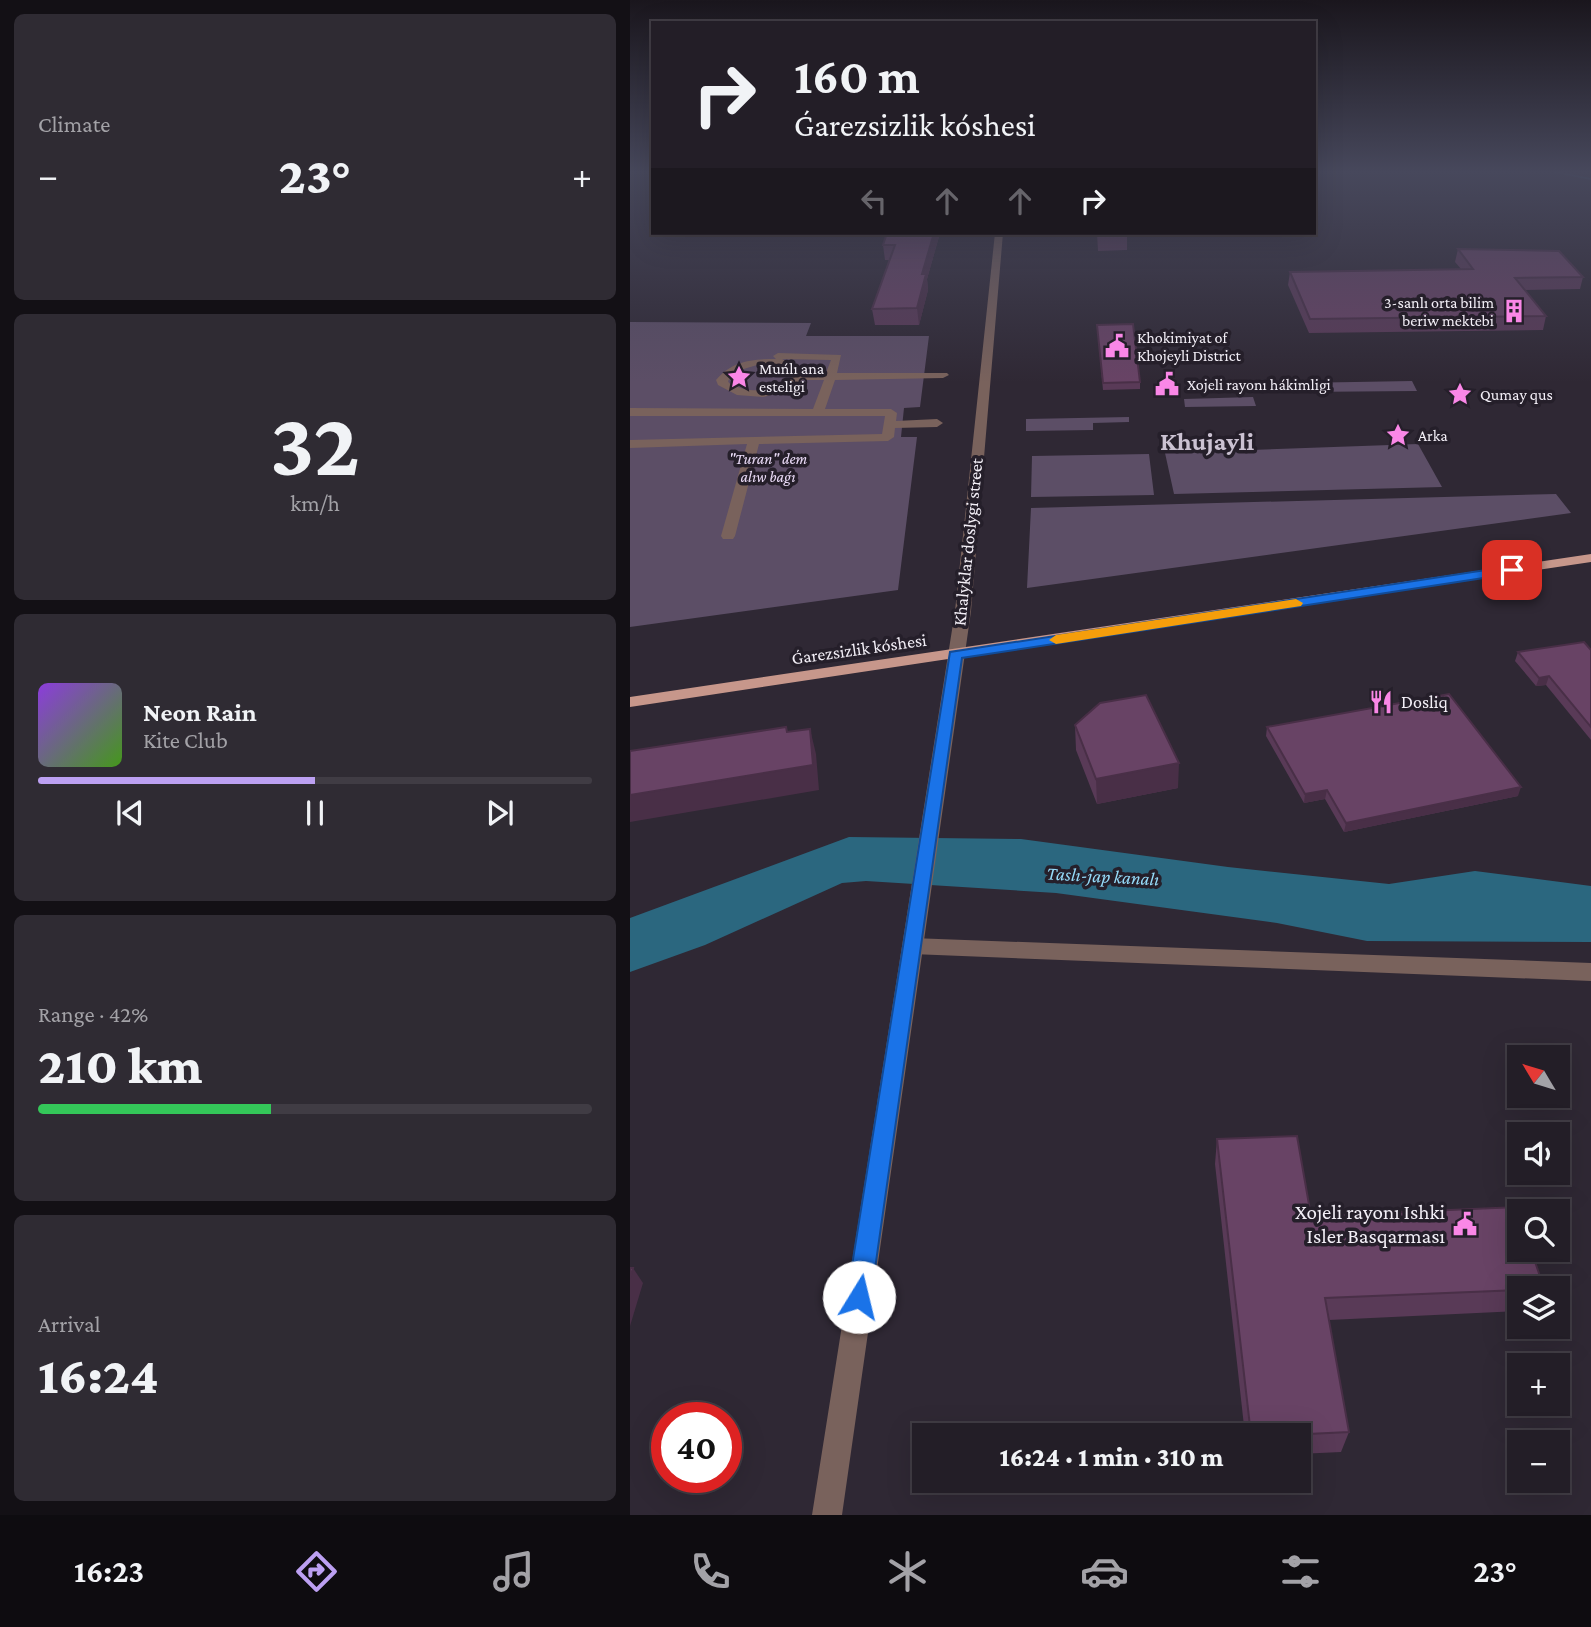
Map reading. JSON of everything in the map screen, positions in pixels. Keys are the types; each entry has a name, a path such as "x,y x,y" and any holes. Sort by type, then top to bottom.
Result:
{"main road":[{"name":"Ǵarezsizlik kóshesi","path":"630,702 1591,558"}],"street":[{"name":"Khalyklar doslygi street","path":"827,1515 962,611 998,241"},
{"path":"753,356 790,364 800,372 799,377"},
{"path":"818,413 837,357 770,359 733,369 722,380 724,385 739,392 764,393 787,387 799,377 943,375"},
{"path":"630,412 891,414 888,437 630,444"},
{"path":"889,425 937,423"},
{"path":"728,536 754,440"},
{"path":"912,946 1591,972"}],"green space":[{"name":"\"Turan\" dem alıw baǵı","path":"630,322 811,323 806,336 929,336 920,407 904,408 901,437 917,437 898,590 630,627"},
{"path":"1412,381 1417,391 1299,392 1296,383"},
{"path":"1253,397 1256,406 1185,407 1184,399"},
{"path":"1129,417 1129,422 1093,423 1093,430 1026,431 1026,419"},
{"path":"1418,444 1442,487 1174,494 1165,453"},
{"path":"1149,454 1154,495 1031,497 1032,456"},
{"path":"1556,494 1571,513 1027,588 1031,508"}],"water":[{"name":"Taslı-jap kanalı","path":"849,837 1021,839 1228,867 1389,884 1475,871 1591,886 1591,942 1367,941 1277,923 1056,893 866,881 842,883 705,945 630,972 630,918"}],"building":[{"path":"884,241 932,241 922,274 926,274 917,308 872,309 895,245 883,245"},
{"path":"1458,249 1559,251 1583,277 1515,278 1546,316 1310,319 1290,272 1473,269"},
{"path":"1133,324 1140,382 1103,383 1097,325"},
{"path":"1584,642 1591,650 1591,727 1549,676 1539,678 1518,652"},
{"path":"1449,694 1521,787 1346,823 1327,790 1305,794 1267,727"},
{"path":"1146,695 1179,763 1096,779 1075,725 1100,703"},
{"path":"786,727 787,732 810,729 813,765 630,795 630,751"},
{"path":"1297,1136 1311,1216 1507,1207 1507,1262 1535,1262 1540,1276 1507,1276 1507,1290 1325,1298 1349,1432 1311,1434 1311,1423 1250,1423 1217,1139"}],"slow traffic":[{"path":"1056,640 1296,603"}],"place":[{"name":"3-sanlı orta bilim beriw mektebi","path":"1514,311"},
{"name":"Khokimiyat of Khojeyli District","path":"1117,346"},
{"name":"Muńlı ana esteligi","path":"739,377"},
{"name":"Xojeli rayonı hákimligi","path":"1167,384"},
{"name":"Qumay qus","path":"1460,394"},
{"name":"Arka","path":"1398,435"},
{"name":"Dosliq","path":"1381,702"},
{"name":"Xojeli rayonı Ishki Isler Basqarması","path":"1465,1224"}],"district":[{"name":"Khujayli","path":"1207,441"}],"route":[{"path":"859,1297 955,655 1512,570"}]}
